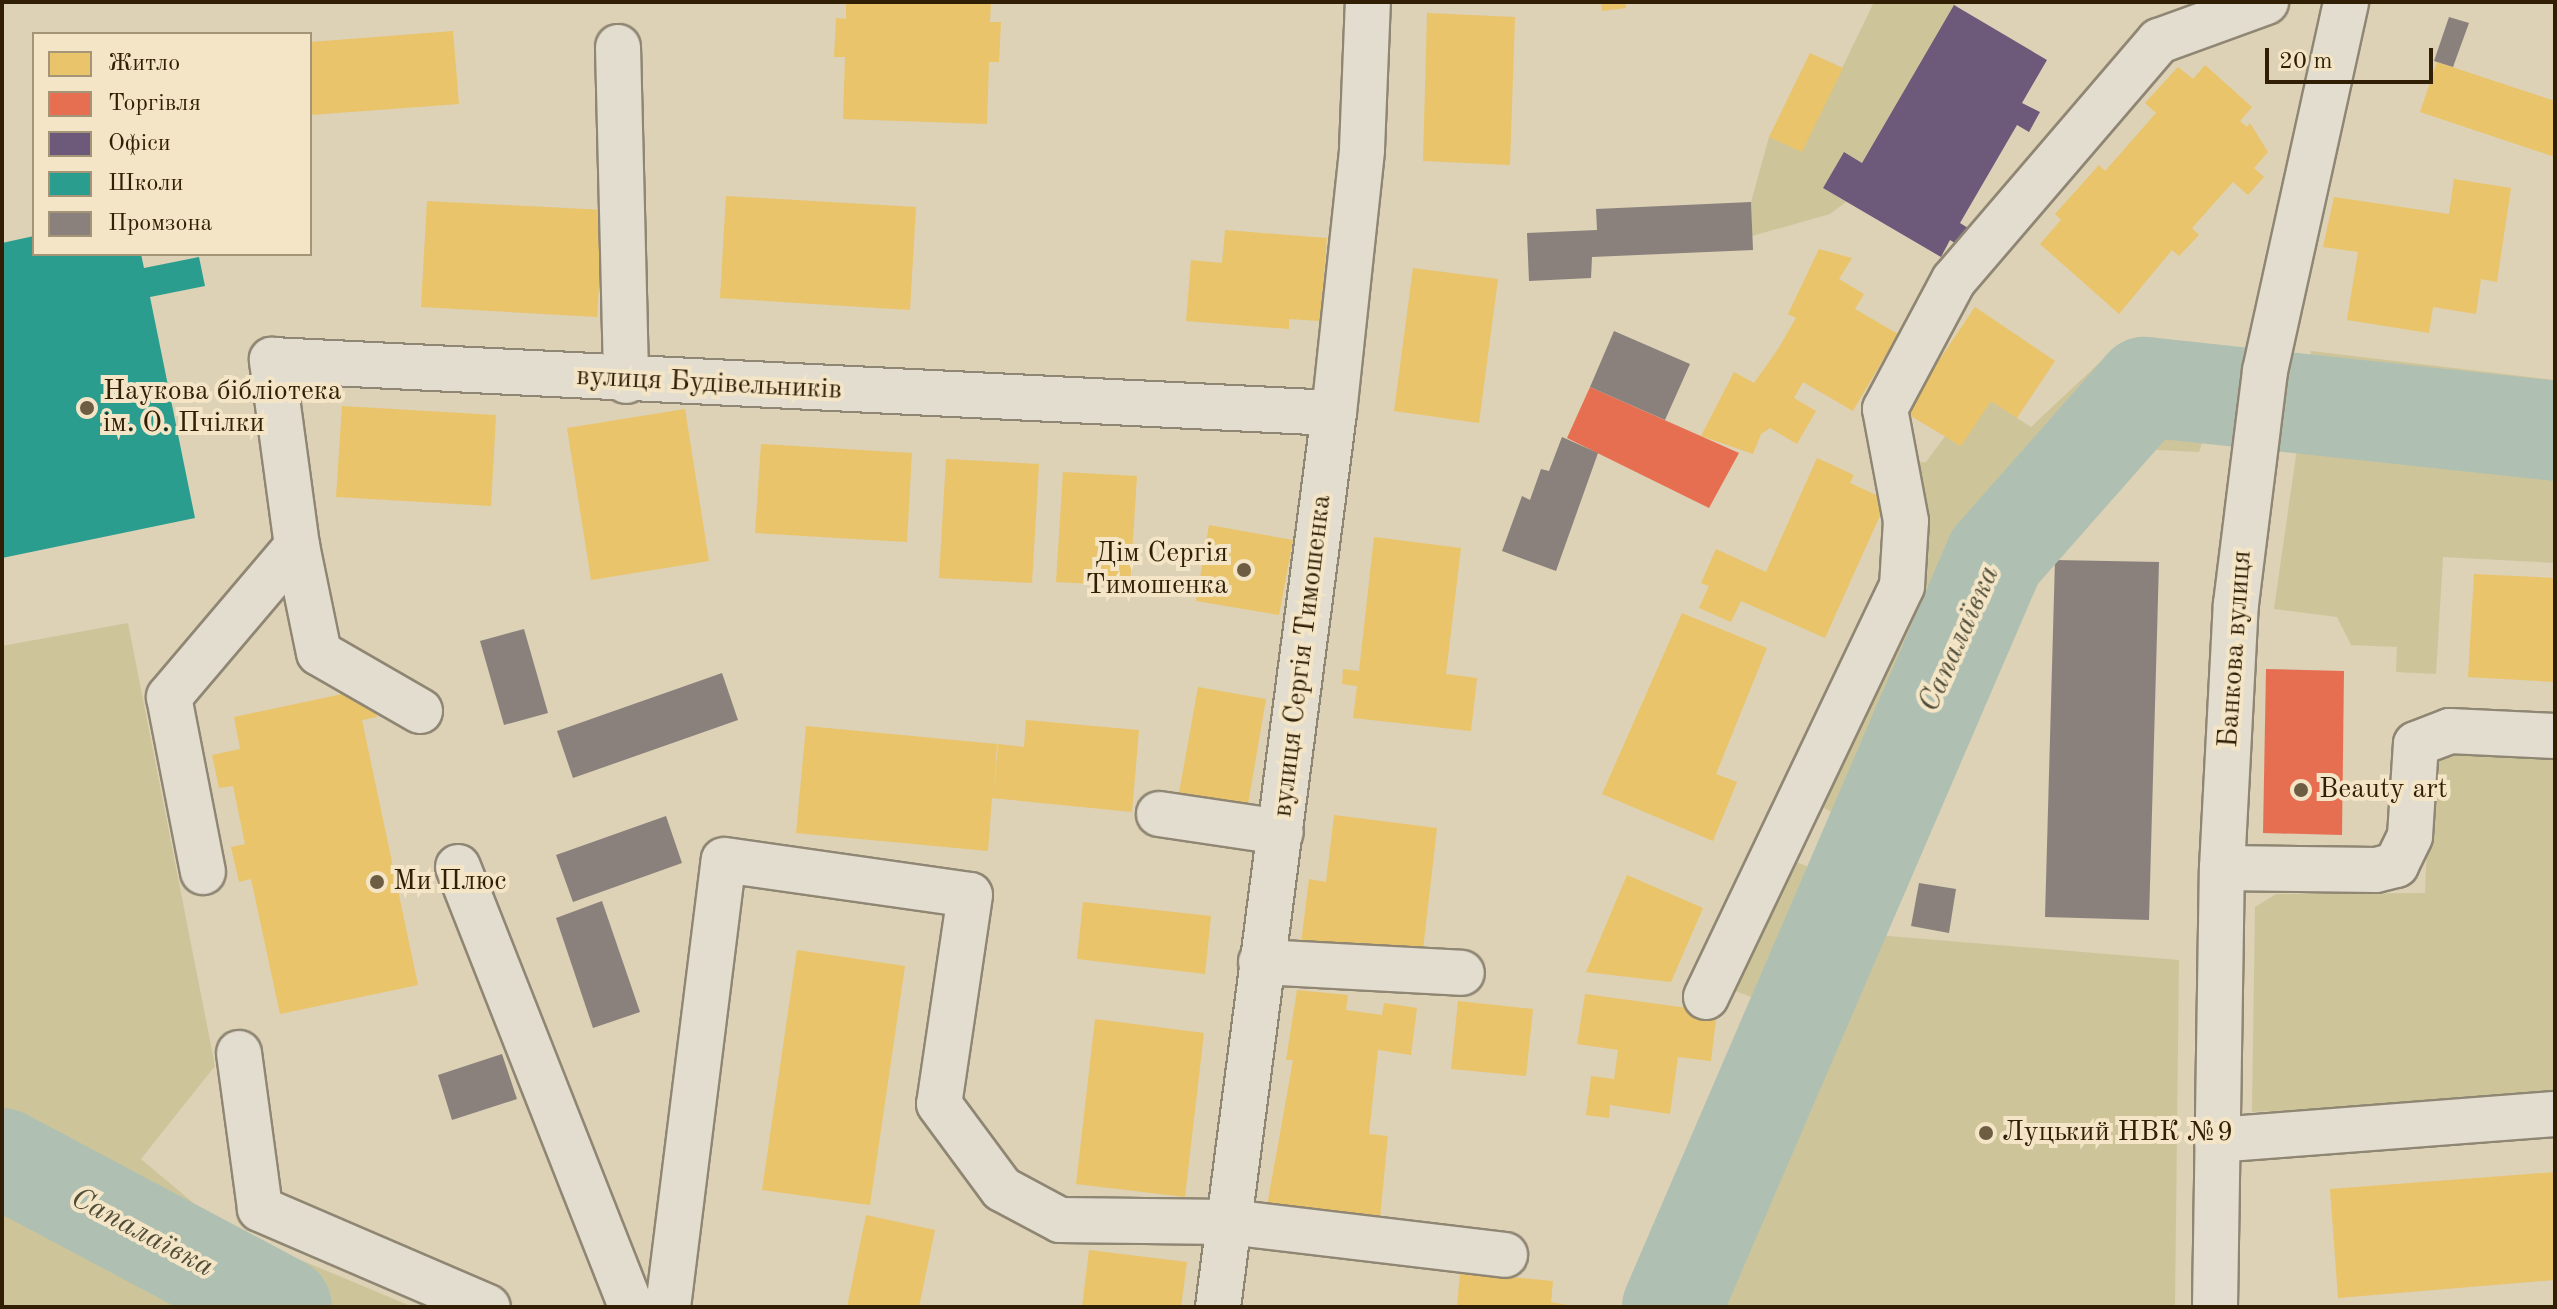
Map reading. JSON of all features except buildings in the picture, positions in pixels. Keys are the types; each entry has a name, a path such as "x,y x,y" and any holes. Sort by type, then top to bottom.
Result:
{"street":[{"name":"вулиця Сергія Тимошенка","path":"1218,1307 1334,413 1362,149 1368,2"},
{"path":"1706,997 1902,586 1906,521 1885,409 1954,280 2159,41 2266,2"},
{"name":"Банкова вулиця","path":"2215,1307 2222,868 2236,604 2265,371 2346,2"},
{"path":"618,47 626,381"},
{"name":"вулиця Будівельників","path":"297,546 272,360 626,381 1334,413"},
{"path":"297,546 319,653 420,711"},
{"path":"203,872 169,697 297,546"},
{"path":"2222,868 2376,870 2396,865 2410,836 2416,744 2450,731 2555,736"},
{"path":"1159,814 1281,832"},
{"path":"668,1307 724,860 970,895 939,1104 1002,1189 1060,1220 1229,1222 1505,1255"},
{"path":"458,867 631,1307"},
{"path":"1261,962 1462,973"},
{"path":"239,1053 260,1209 488,1307"},
{"path":"2217,1140 2555,1114"}],"shaded area":[{"path":"1874,2 1957,2 1862,163 1844,153 1823,188 1846,202 1830,214 1752,236 1751,202 1769,137 1802,151"},
{"path":"2114,349 2220,357 2214,409 2199,452 2138,449 2046,532 1913,818 1876,935 2179,960 2175,1307 1664,1307 1786,1010 1727,988 1788,859 1817,870 1838,815 1822,807 1815,796 1926,571 1909,463 1926,462 1946,435 1991,401 2031,427"},
{"path":"2311,351 2555,380 2555,563 2443,557 2436,674 2396,672 2397,647 2351,645 2337,617 2274,609"},
{"path":"128,623 215,1066 141,1159 222,1227 413,1307 2,1307 2,646"},
{"path":"2446,751 2555,756 2555,1097 2252,1112 2255,907 2276,894 2425,893 2430,768"}],"waterway":[{"name":"Сапалаївка","path":"1672,1307 1995,557 2145,387 2555,431"},
{"name":"Сапалаївка","path":"2,1158 282,1307"}],"place":[{"name":"Наукова бібліотека ім. О. Пчілки","path":"87,408"},
{"name":"Дім Сергія Тимошенка","path":"1244,570"},
{"name":"Beauty art","path":"2301,790"},
{"name":"Ми Плюс","path":"377,882"},
{"name":"Луцький НВК №9","path":"1986,1133"}]}
